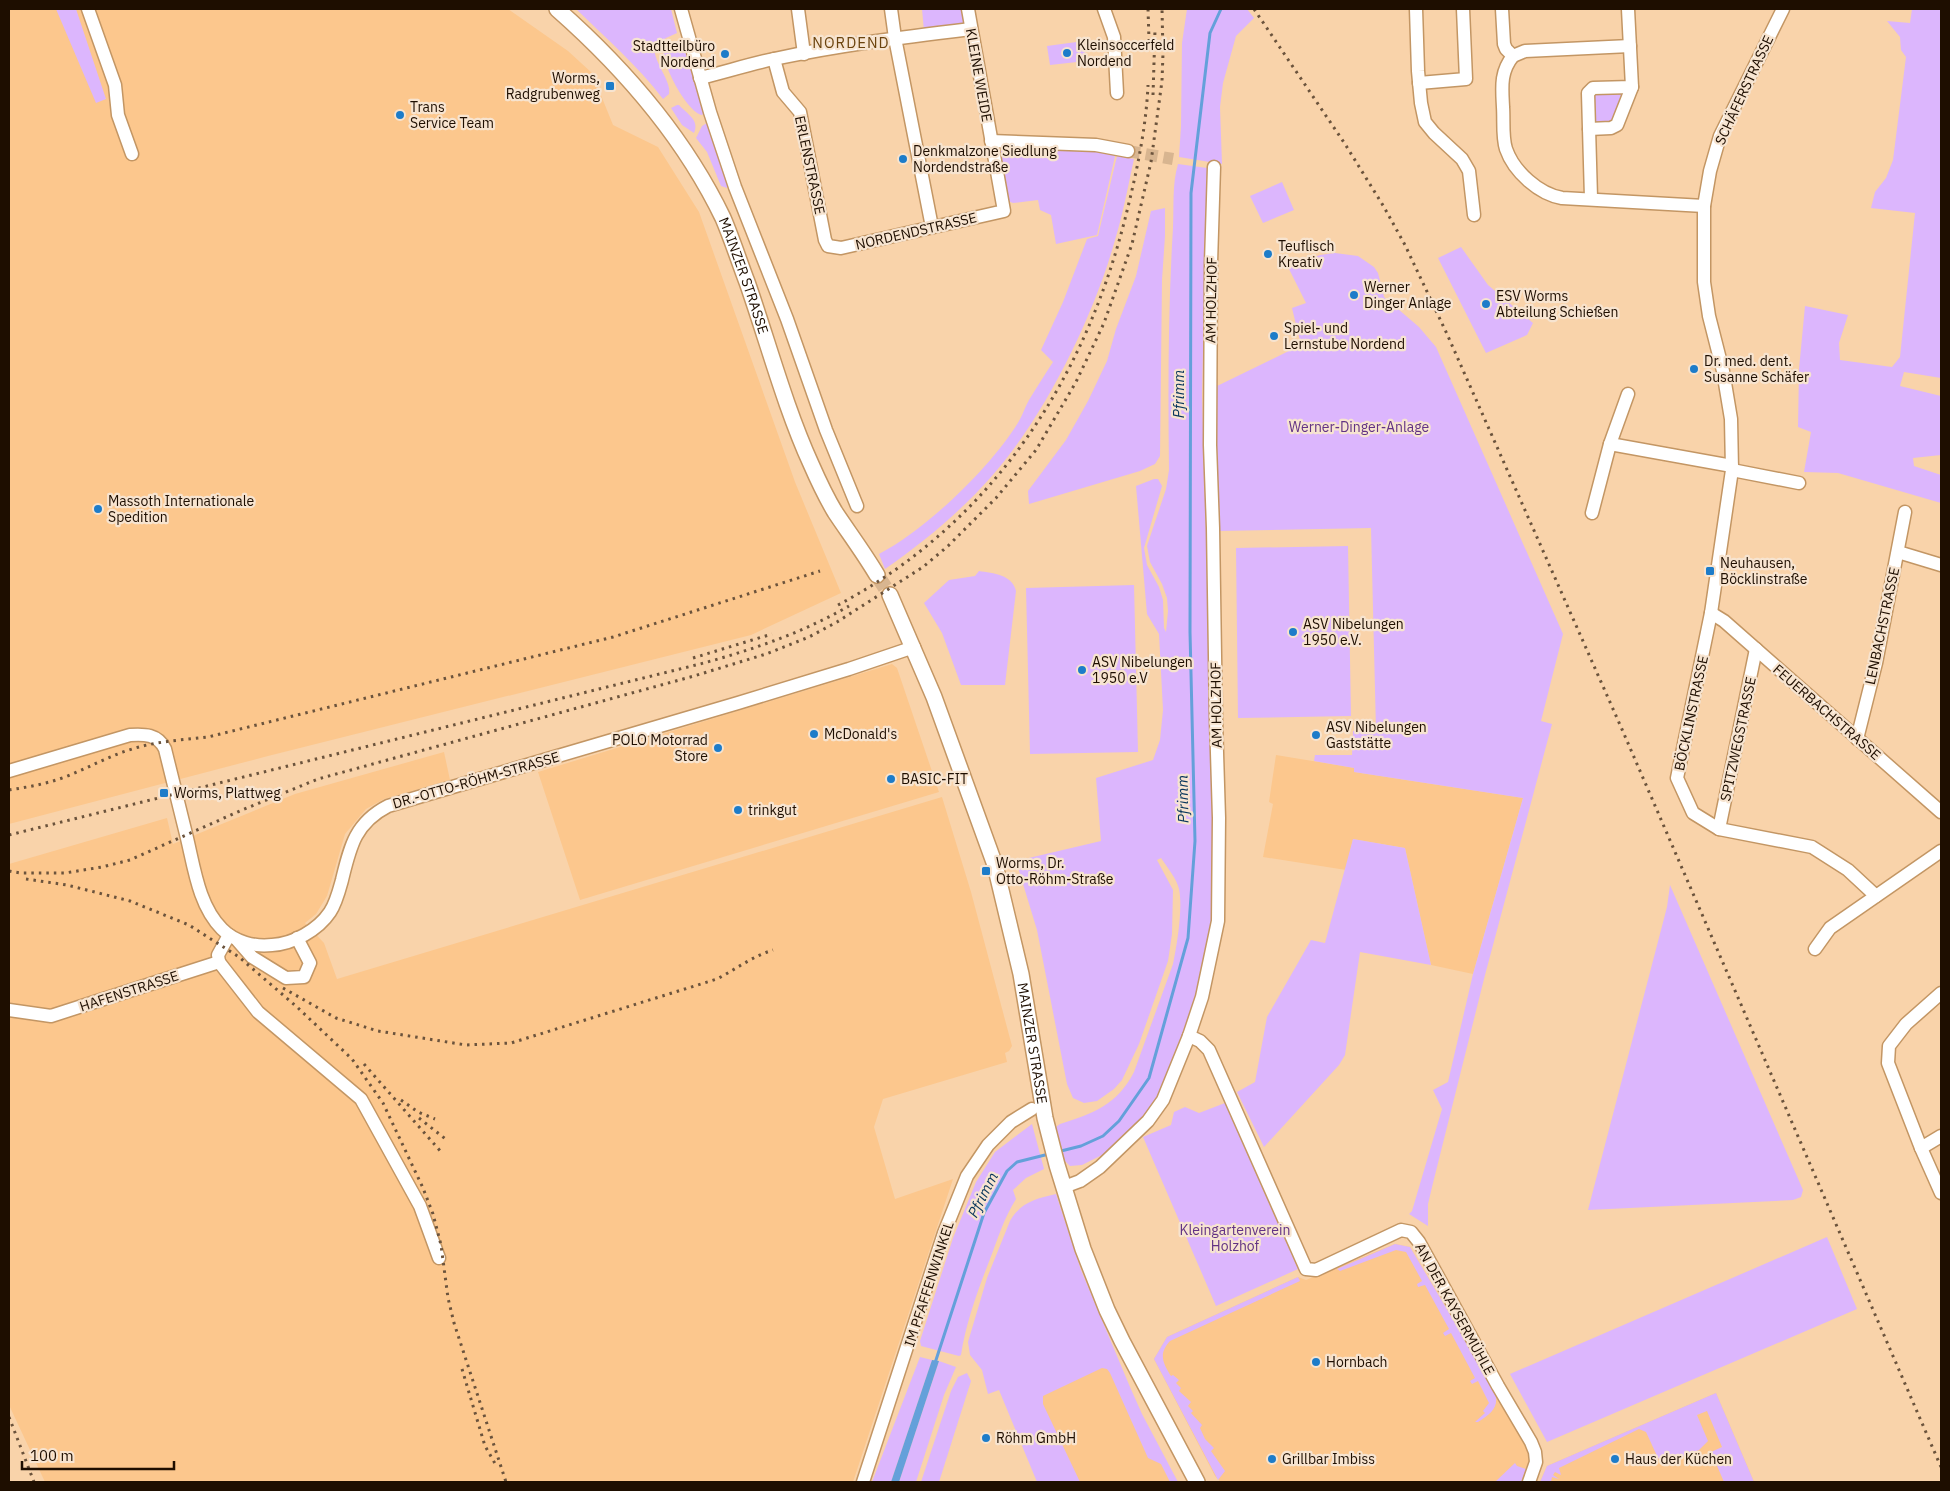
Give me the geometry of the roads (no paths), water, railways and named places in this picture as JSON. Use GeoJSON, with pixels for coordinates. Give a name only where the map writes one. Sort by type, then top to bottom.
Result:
{"type":"FeatureCollection","features":[{"type":"Feature","properties":{"kind":"main road","name":"MAINZER STRASSE"},"geometry":{"type":"LineString","coordinates":[[557,9],[609,57],[637,88],[672,135],[704,184],[723,220],[739,260],[810,463],[835,512],[854,537],[877,575]]}},
{"type":"Feature","properties":{"kind":"main road","name":"MAINZER STRASSE"},"geometry":{"type":"LineString","coordinates":[[890,595],[934,697],[995,865],[1021,974],[1038,1107],[1045,1118],[1083,1249],[1107,1310],[1197,1482]]}},
{"type":"Feature","properties":{"kind":"street"},"geometry":{"type":"LineString","coordinates":[[88,9],[115,85],[118,115],[132,154]]}},
{"type":"Feature","properties":{"kind":"street","name":"MAINZER STRASSE"},"geometry":{"type":"LineString","coordinates":[[681,9],[710,112],[735,187],[826,430],[857,506]]}},
{"type":"Feature","properties":{"kind":"street"},"geometry":{"type":"LineString","coordinates":[[798,9],[804,54]]}},
{"type":"Feature","properties":{"kind":"street"},"geometry":{"type":"LineString","coordinates":[[891,9],[932,227]]}},
{"type":"Feature","properties":{"kind":"street","name":"KLEINE WEIDE"},"geometry":{"type":"LineString","coordinates":[[968,9],[1004,211]]}},
{"type":"Feature","properties":{"kind":"street"},"geometry":{"type":"LineString","coordinates":[[1104,9],[1114,37],[1117,93]]}},
{"type":"Feature","properties":{"kind":"street"},"geometry":{"type":"LineString","coordinates":[[1416,9],[1419,83],[1425,122],[1434,134],[1462,158],[1469,171],[1474,215]]}},
{"type":"Feature","properties":{"kind":"street"},"geometry":{"type":"LineString","coordinates":[[1419,83],[1466,79],[1463,9]]}},
{"type":"Feature","properties":{"kind":"street"},"geometry":{"type":"LineString","coordinates":[[1502,9],[1504,44],[1513,56]]}},
{"type":"Feature","properties":{"kind":"street"},"geometry":{"type":"LineString","coordinates":[[1589,129],[1611,128],[1617,125],[1632,86],[1628,9]]}},
{"type":"Feature","properties":{"kind":"street","name":"SCHÄFERSTRASSE"},"geometry":{"type":"LineString","coordinates":[[1732,468],[1731,419],[1723,371],[1709,316],[1704,282],[1704,206],[1710,171],[1720,136],[1784,9]]}},
{"type":"Feature","properties":{"kind":"street"},"geometry":{"type":"LineString","coordinates":[[700,78],[774,59],[895,38],[971,29]]}},
{"type":"Feature","properties":{"kind":"street"},"geometry":{"type":"LineString","coordinates":[[1630,46],[1525,51],[1513,56],[1505,66],[1502,80],[1505,144],[1510,156],[1524,176],[1545,193],[1562,198],[1591,198],[1704,206]]}},
{"type":"Feature","properties":{"kind":"street","name":"ERLENSTRASSE"},"geometry":{"type":"LineString","coordinates":[[774,59],[783,92],[800,112],[824,240],[828,246]]}},
{"type":"Feature","properties":{"kind":"street"},"geometry":{"type":"LineString","coordinates":[[1591,198],[1587,97],[1593,88],[1632,86]]}},
{"type":"Feature","properties":{"kind":"street","name":"KLEINE WEIDE"},"geometry":{"type":"LineString","coordinates":[[991,141],[1096,146],[1128,151]]}},
{"type":"Feature","properties":{"kind":"street","name":"AM HOLZHOF"},"geometry":{"type":"LineString","coordinates":[[1064,1187],[1080,1181],[1100,1167],[1131,1140],[1163,1100],[1189,1036],[1202,997],[1215,939],[1219,893],[1219,818],[1210,445],[1211,263],[1214,167]]}},
{"type":"Feature","properties":{"kind":"street","name":"NORDENDSTRASSE"},"geometry":{"type":"LineString","coordinates":[[828,246],[840,248],[1004,211]]}},
{"type":"Feature","properties":{"kind":"street"},"geometry":{"type":"LineString","coordinates":[[1592,513],[1610,444],[1628,394]]}},
{"type":"Feature","properties":{"kind":"street"},"geometry":{"type":"LineString","coordinates":[[1610,444],[1799,483]]}},
{"type":"Feature","properties":{"kind":"street","name":"BÖCKLINSTRASSE"},"geometry":{"type":"LineString","coordinates":[[1732,468],[1711,612],[1677,778],[1693,813],[1719,828],[1812,847],[1848,870],[1876,896]]}},
{"type":"Feature","properties":{"kind":"street","name":"LENBACHSTRASSE"},"geometry":{"type":"LineString","coordinates":[[1857,740],[1876,663],[1906,512]]}},
{"type":"Feature","properties":{"kind":"street"},"geometry":{"type":"LineString","coordinates":[[1898,552],[1941,565]]}},
{"type":"Feature","properties":{"kind":"street","name":"FEUERBACHSTRASSE"},"geometry":{"type":"LineString","coordinates":[[1711,612],[1724,621],[1941,812]]}},
{"type":"Feature","properties":{"kind":"street","name":"DR.-OTTO-RÖHM-STRASSE"},"geometry":{"type":"LineString","coordinates":[[233,937],[247,944],[266,946],[282,944],[297,938],[313,928],[330,912],[338,894],[350,850],[358,830],[370,817],[388,806],[738,704],[914,647]]}},
{"type":"Feature","properties":{"kind":"street","name":"SPITZWEGSTRASSE"},"geometry":{"type":"LineString","coordinates":[[1719,828],[1756,650]]}},
{"type":"Feature","properties":{"kind":"street"},"geometry":{"type":"LineString","coordinates":[[9,771],[130,734],[145,734],[156,738],[165,749],[202,893],[215,921],[252,957],[286,978],[304,977],[310,963],[297,938]]}},
{"type":"Feature","properties":{"kind":"street"},"geometry":{"type":"LineString","coordinates":[[1816,949],[1830,928],[1941,852]]}},
{"type":"Feature","properties":{"kind":"street"},"geometry":{"type":"LineString","coordinates":[[233,937],[218,954],[218,962],[258,1012],[361,1099],[420,1206],[439,1258]]}},
{"type":"Feature","properties":{"kind":"street","name":"HAFENSTRASSE"},"geometry":{"type":"LineString","coordinates":[[9,1010],[50,1016],[218,962]]}},
{"type":"Feature","properties":{"kind":"street"},"geometry":{"type":"LineString","coordinates":[[1941,993],[1906,1024],[1888,1046],[1888,1063],[1921,1148],[1941,1193]]}},
{"type":"Feature","properties":{"kind":"street","name":"AN DER KAYSERMÜHLE"},"geometry":{"type":"LineString","coordinates":[[1189,1036],[1200,1040],[1209,1050],[1306,1269],[1316,1270],[1401,1230],[1411,1232],[1419,1242],[1531,1442],[1536,1462],[1529,1482]]}},
{"type":"Feature","properties":{"kind":"street","name":"IM PFAFFENWINKEL"},"geometry":{"type":"LineString","coordinates":[[863,1482],[944,1233],[967,1176],[988,1145],[1011,1122],[1038,1107]]}},
{"type":"Feature","properties":{"kind":"street"},"geometry":{"type":"LineString","coordinates":[[1921,1148],[1941,1136]]}},
{"type":"Feature","properties":{"kind":"water"},"geometry":{"type":"Polygon","coordinates":[[[932,1360],[939,1361],[899,1482],[891,1482],[932,1360]]]}},
{"type":"Feature","properties":{"kind":"waterway","name":"Pfrimm"},"geometry":{"type":"LineString","coordinates":[[1057,1152],[1081,1146],[1103,1136],[1119,1121],[1149,1078],[1188,938],[1195,841],[1190,632],[1191,193],[1210,33],[1221,9]]}},
{"type":"Feature","properties":{"kind":"waterway","name":"Pfrimm"},"geometry":{"type":"LineString","coordinates":[[935,1363],[984,1213],[1007,1171],[1017,1162],[1049,1154]]}},
{"type":"Feature","properties":{"kind":"tunnel"},"geometry":{"type":"LineString","coordinates":[[1128,151],[1173,159]]}},
{"type":"Feature","properties":{"kind":"tunnel"},"geometry":{"type":"LineString","coordinates":[[877,575],[890,595]]}},
{"type":"Feature","properties":{"kind":"railway"},"geometry":{"type":"LineString","coordinates":[[1148,9],[1149,40]]}},
{"type":"Feature","properties":{"kind":"railway"},"geometry":{"type":"LineString","coordinates":[[9,871],[20,873],[65,873],[130,860],[242,810],[318,779],[694,676],[766,654],[809,637],[837,622],[923,567],[948,546],[996,498],[1036,450],[1076,382],[1104,323],[1132,244],[1151,162],[1162,81],[1162,9]]}},
{"type":"Feature","properties":{"kind":"railway"},"geometry":{"type":"LineString","coordinates":[[1254,9],[1345,144],[1384,207],[1405,245],[1447,334],[1621,727],[1941,1467]]}},
{"type":"Feature","properties":{"kind":"railway"},"geometry":{"type":"LineString","coordinates":[[1153,95],[1155,30]]}},
{"type":"Feature","properties":{"kind":"railway"},"geometry":{"type":"LineString","coordinates":[[838,605],[892,572],[941,534],[985,491],[1023,443],[1056,392],[1084,338],[1107,280],[1137,169],[1143,136],[1148,85]]}},
{"type":"Feature","properties":{"kind":"railway"},"geometry":{"type":"LineString","coordinates":[[9,790],[37,785],[74,774],[115,755],[141,746],[208,737],[613,637],[820,571]]}},
{"type":"Feature","properties":{"kind":"railway"},"geometry":{"type":"LineString","coordinates":[[9,835],[700,664],[776,640],[849,606]]}},
{"type":"Feature","properties":{"kind":"railway"},"geometry":{"type":"LineString","coordinates":[[693,658],[772,634]]}},
{"type":"Feature","properties":{"kind":"railway"},"geometry":{"type":"LineString","coordinates":[[26,879],[67,885],[130,901],[189,925],[239,957],[297,1007],[352,1059],[383,1103],[423,1188],[433,1214],[441,1245],[448,1298],[454,1323],[506,1482]]}},
{"type":"Feature","properties":{"kind":"railway"},"geometry":{"type":"LineString","coordinates":[[283,988],[336,1018],[378,1031],[466,1045],[511,1043],[717,979],[752,959],[773,950]]}},
{"type":"Feature","properties":{"kind":"railway"},"geometry":{"type":"LineString","coordinates":[[364,1064],[442,1153]]}},
{"type":"Feature","properties":{"kind":"railway"},"geometry":{"type":"LineString","coordinates":[[401,1100],[418,1112],[435,1119]]}},
{"type":"Feature","properties":{"kind":"railway"},"geometry":{"type":"LineString","coordinates":[[419,1118],[448,1141]]}},
{"type":"Feature","properties":{"kind":"railway"},"geometry":{"type":"LineString","coordinates":[[462,1369],[485,1446],[497,1467]]}},
{"type":"Feature","properties":{"kind":"railway"},"geometry":{"type":"LineString","coordinates":[[9,1417],[34,1482]]}},
{"type":"Feature","properties":{"kind":"place","name":"Kleinsoccerfeld Nordend"},"geometry":{"type":"Point","coordinates":[1067,53]}},
{"type":"Feature","properties":{"kind":"place","name":"Stadtteilbüro Nordend"},"geometry":{"type":"Point","coordinates":[725,54]}},
{"type":"Feature","properties":{"kind":"place","name":"Worms, Radgrubenweg"},"geometry":{"type":"Point","coordinates":[610,86]}},
{"type":"Feature","properties":{"kind":"place","name":"Trans Service Team"},"geometry":{"type":"Point","coordinates":[400,115]}},
{"type":"Feature","properties":{"kind":"place","name":"Denkmalzone Siedlung Nordendstraße"},"geometry":{"type":"Point","coordinates":[903,159]}},
{"type":"Feature","properties":{"kind":"place","name":"Teuflisch Kreativ"},"geometry":{"type":"Point","coordinates":[1268,254]}},
{"type":"Feature","properties":{"kind":"place","name":"Werner Dinger Anlage"},"geometry":{"type":"Point","coordinates":[1354,295]}},
{"type":"Feature","properties":{"kind":"place","name":"ESV Worms Abteilung Schießen"},"geometry":{"type":"Point","coordinates":[1486,304]}},
{"type":"Feature","properties":{"kind":"place","name":"Spiel- und Lernstube Nordend"},"geometry":{"type":"Point","coordinates":[1274,336]}},
{"type":"Feature","properties":{"kind":"place","name":"Dr. med. dent. Susanne Schäfer"},"geometry":{"type":"Point","coordinates":[1694,369]}},
{"type":"Feature","properties":{"kind":"place","name":"Massoth Internationale Spedition"},"geometry":{"type":"Point","coordinates":[98,509]}},
{"type":"Feature","properties":{"kind":"place","name":"Neuhausen, Böcklinstraße"},"geometry":{"type":"Point","coordinates":[1710,571]}},
{"type":"Feature","properties":{"kind":"place","name":"ASV Nibelungen 1950 e.V."},"geometry":{"type":"Point","coordinates":[1293,632]}},
{"type":"Feature","properties":{"kind":"place","name":"ASV Nibelungen 1950 e.V"},"geometry":{"type":"Point","coordinates":[1082,670]}},
{"type":"Feature","properties":{"kind":"place","name":"McDonald's"},"geometry":{"type":"Point","coordinates":[814,734]}},
{"type":"Feature","properties":{"kind":"place","name":"ASV Nibelungen Gaststätte"},"geometry":{"type":"Point","coordinates":[1316,735]}},
{"type":"Feature","properties":{"kind":"place","name":"POLO Motorrad Store"},"geometry":{"type":"Point","coordinates":[718,748]}},
{"type":"Feature","properties":{"kind":"place","name":"BASIC-FIT"},"geometry":{"type":"Point","coordinates":[891,779]}},
{"type":"Feature","properties":{"kind":"place","name":"Worms, Plattweg"},"geometry":{"type":"Point","coordinates":[164,793]}},
{"type":"Feature","properties":{"kind":"place","name":"trinkgut"},"geometry":{"type":"Point","coordinates":[738,810]}},
{"type":"Feature","properties":{"kind":"place","name":"Worms, Dr. Otto-Röhm-Straße"},"geometry":{"type":"Point","coordinates":[986,871]}},
{"type":"Feature","properties":{"kind":"place","name":"Hornbach"},"geometry":{"type":"Point","coordinates":[1316,1362]}},
{"type":"Feature","properties":{"kind":"place","name":"Röhm GmbH"},"geometry":{"type":"Point","coordinates":[986,1438]}},
{"type":"Feature","properties":{"kind":"place","name":"Grillbar Imbiss"},"geometry":{"type":"Point","coordinates":[1272,1459]}},
{"type":"Feature","properties":{"kind":"place","name":"Haus der Küchen"},"geometry":{"type":"Point","coordinates":[1615,1459]}},
{"type":"Feature","properties":{"kind":"district","name":"NORDEND"},"geometry":{"type":"Point","coordinates":[851,43]}},
{"type":"Feature","properties":{"kind":"park label","name":"Werner-Dinger-Anlage"},"geometry":{"type":"Point","coordinates":[1359,427]}},
{"type":"Feature","properties":{"kind":"park label","name":"Kleingartenverein Holzhof"},"geometry":{"type":"Point","coordinates":[1235,1238]}}]}
